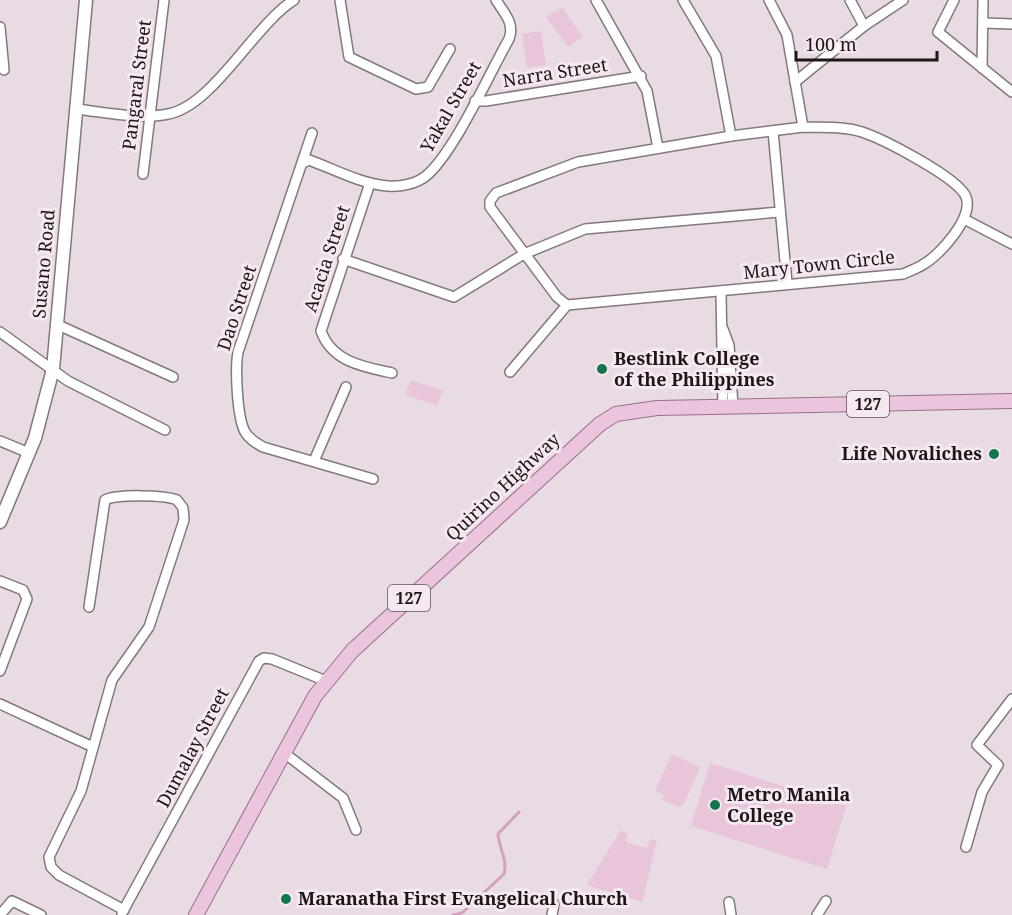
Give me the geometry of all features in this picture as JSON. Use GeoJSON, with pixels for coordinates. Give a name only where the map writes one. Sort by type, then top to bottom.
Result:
{"type":"FeatureCollection","features":[{"type":"Feature","properties":{"kind":"main road","name":"Susano Road"},"geometry":{"type":"LineString","coordinates":[[0,522],[29,453],[53,369],[86,0]]}},
{"type":"Feature","properties":{"kind":"main road","name":"Quirino Highway"},"geometry":{"type":"LineString","coordinates":[[196,915],[283,752],[326,681],[360,643],[600,424],[630,411],[1012,401]]}},
{"type":"Feature","properties":{"kind":"street","name":"Pangaral Street"},"geometry":{"type":"LineString","coordinates":[[143,174],[164,0]]}},
{"type":"Feature","properties":{"kind":"street"},"geometry":{"type":"LineString","coordinates":[[75,109],[150,116],[184,110],[198,99],[294,0]]}},
{"type":"Feature","properties":{"kind":"street"},"geometry":{"type":"LineString","coordinates":[[340,0],[349,57],[421,89],[428,87],[450,50]]}},
{"type":"Feature","properties":{"kind":"street","name":"Yakal Street"},"geometry":{"type":"LineString","coordinates":[[303,163],[309,160],[370,183],[402,186],[424,178],[436,167],[475,101],[512,30],[510,21],[496,0]]}},
{"type":"Feature","properties":{"kind":"street"},"geometry":{"type":"LineString","coordinates":[[596,0],[641,76],[647,91],[658,148]]}},
{"type":"Feature","properties":{"kind":"street"},"geometry":{"type":"LineString","coordinates":[[683,0],[716,56],[731,136]]}},
{"type":"Feature","properties":{"kind":"street"},"geometry":{"type":"LineString","coordinates":[[769,0],[787,35],[803,127]]}},
{"type":"Feature","properties":{"kind":"street"},"geometry":{"type":"LineString","coordinates":[[850,0],[864,26]]}},
{"type":"Feature","properties":{"kind":"street"},"geometry":{"type":"LineString","coordinates":[[795,82],[864,26],[903,0]]}},
{"type":"Feature","properties":{"kind":"street"},"geometry":{"type":"LineString","coordinates":[[954,0],[938,32],[1012,92]]}},
{"type":"Feature","properties":{"kind":"street"},"geometry":{"type":"LineString","coordinates":[[982,68],[983,0]]}},
{"type":"Feature","properties":{"kind":"street"},"geometry":{"type":"LineString","coordinates":[[983,23],[1012,24]]}},
{"type":"Feature","properties":{"kind":"street"},"geometry":{"type":"LineString","coordinates":[[0,27],[4,70]]}},
{"type":"Feature","properties":{"kind":"street","name":"Narra Street"},"geometry":{"type":"LineString","coordinates":[[475,101],[641,76]]}},
{"type":"Feature","properties":{"kind":"street"},"geometry":{"type":"LineString","coordinates":[[999,81],[1012,82]]}},
{"type":"Feature","properties":{"kind":"street"},"geometry":{"type":"LineString","coordinates":[[510,372],[567,305],[557,297],[490,207],[493,195],[571,164],[731,136],[803,127],[840,128],[862,132],[882,141],[958,186],[968,201],[964,219],[1012,244]]}},
{"type":"Feature","properties":{"kind":"street"},"geometry":{"type":"LineString","coordinates":[[773,132],[787,283]]}},
{"type":"Feature","properties":{"kind":"street","name":"Dao Street"},"geometry":{"type":"LineString","coordinates":[[312,133],[236,365],[242,423],[251,440],[263,447],[373,479]]}},
{"type":"Feature","properties":{"kind":"street","name":"Acacia Street"},"geometry":{"type":"LineString","coordinates":[[370,183],[321,332],[325,342],[342,358],[392,374]]}},
{"type":"Feature","properties":{"kind":"street"},"geometry":{"type":"LineString","coordinates":[[344,259],[454,297],[524,254],[585,229],[780,212]]}},
{"type":"Feature","properties":{"kind":"street","name":"Mary Town Circle"},"geometry":{"type":"LineString","coordinates":[[567,305],[903,274],[925,264],[947,244],[964,219]]}},
{"type":"Feature","properties":{"kind":"street"},"geometry":{"type":"LineString","coordinates":[[721,292],[723,327],[720,345],[728,407]]}},
{"type":"Feature","properties":{"kind":"street"},"geometry":{"type":"LineString","coordinates":[[57,324],[172,377]]}},
{"type":"Feature","properties":{"kind":"street"},"geometry":{"type":"LineString","coordinates":[[0,332],[68,381],[165,430]]}},
{"type":"Feature","properties":{"kind":"street"},"geometry":{"type":"LineString","coordinates":[[314,461],[346,387]]}},
{"type":"Feature","properties":{"kind":"street"},"geometry":{"type":"LineString","coordinates":[[0,441],[29,453]]}},
{"type":"Feature","properties":{"kind":"street"},"geometry":{"type":"LineString","coordinates":[[90,608],[105,500],[114,497],[177,500],[183,508],[184,520],[149,627],[112,680],[81,791],[49,862],[54,871],[65,879],[122,912]]}},
{"type":"Feature","properties":{"kind":"street"},"geometry":{"type":"LineString","coordinates":[[0,581],[23,590],[27,599],[0,671]]}},
{"type":"Feature","properties":{"kind":"street","name":"Dumalay Street"},"geometry":{"type":"LineString","coordinates":[[122,912],[259,661],[264,658],[272,659],[326,681]]}},
{"type":"Feature","properties":{"kind":"street"},"geometry":{"type":"LineString","coordinates":[[966,847],[982,792],[998,765],[977,745],[1012,699]]}},
{"type":"Feature","properties":{"kind":"street"},"geometry":{"type":"LineString","coordinates":[[0,704],[93,747]]}},
{"type":"Feature","properties":{"kind":"street"},"geometry":{"type":"LineString","coordinates":[[283,752],[343,798],[356,830]]}},
{"type":"Feature","properties":{"kind":"street"},"geometry":{"type":"LineString","coordinates":[[0,915],[12,901],[41,915]]}},
{"type":"Feature","properties":{"kind":"street"},"geometry":{"type":"LineString","coordinates":[[817,915],[826,901]]}},
{"type":"Feature","properties":{"kind":"street"},"geometry":{"type":"LineString","coordinates":[[729,902],[731,915]]}},
{"type":"Feature","properties":{"kind":"street"},"geometry":{"type":"LineString","coordinates":[[552,915],[554,904]]}},
{"type":"Feature","properties":{"kind":"shaded area"},"geometry":{"type":"Polygon","coordinates":[[[562,7],[583,37],[568,47],[546,17],[562,7]]]}},
{"type":"Feature","properties":{"kind":"shaded area"},"geometry":{"type":"Polygon","coordinates":[[[541,31],[546,65],[527,68],[522,34],[541,31]]]}},
{"type":"Feature","properties":{"kind":"shaded area"},"geometry":{"type":"Polygon","coordinates":[[[411,380],[443,391],[437,406],[405,395],[411,380]]]}},
{"type":"Feature","properties":{"kind":"shaded area"},"geometry":{"type":"Polygon","coordinates":[[[672,754],[700,767],[684,804],[679,807],[662,800],[664,795],[655,791],[672,754]]]}},
{"type":"Feature","properties":{"kind":"shaded area"},"geometry":{"type":"Polygon","coordinates":[[[710,763],[846,806],[827,869],[691,826],[710,763]]]}},
{"type":"Feature","properties":{"kind":"shaded area"},"geometry":{"type":"Polygon","coordinates":[[[620,831],[628,833],[626,842],[647,848],[650,839],[657,841],[642,902],[587,885],[620,831]]]}},
{"type":"Feature","properties":{"kind":"waterway"},"geometry":{"type":"LineString","coordinates":[[453,915],[462,913],[504,874],[505,864],[498,834],[519,812]]}},
{"type":"Feature","properties":{"kind":"place","name":"Bestlink College of the Philippines"},"geometry":{"type":"Point","coordinates":[602,369]}},
{"type":"Feature","properties":{"kind":"place","name":"Life Novaliches"},"geometry":{"type":"Point","coordinates":[994,454]}},
{"type":"Feature","properties":{"kind":"place","name":"Metro Manila College"},"geometry":{"type":"Point","coordinates":[715,805]}},
{"type":"Feature","properties":{"kind":"place","name":"Maranatha First Evangelical Church"},"geometry":{"type":"Point","coordinates":[286,899]}}]}
